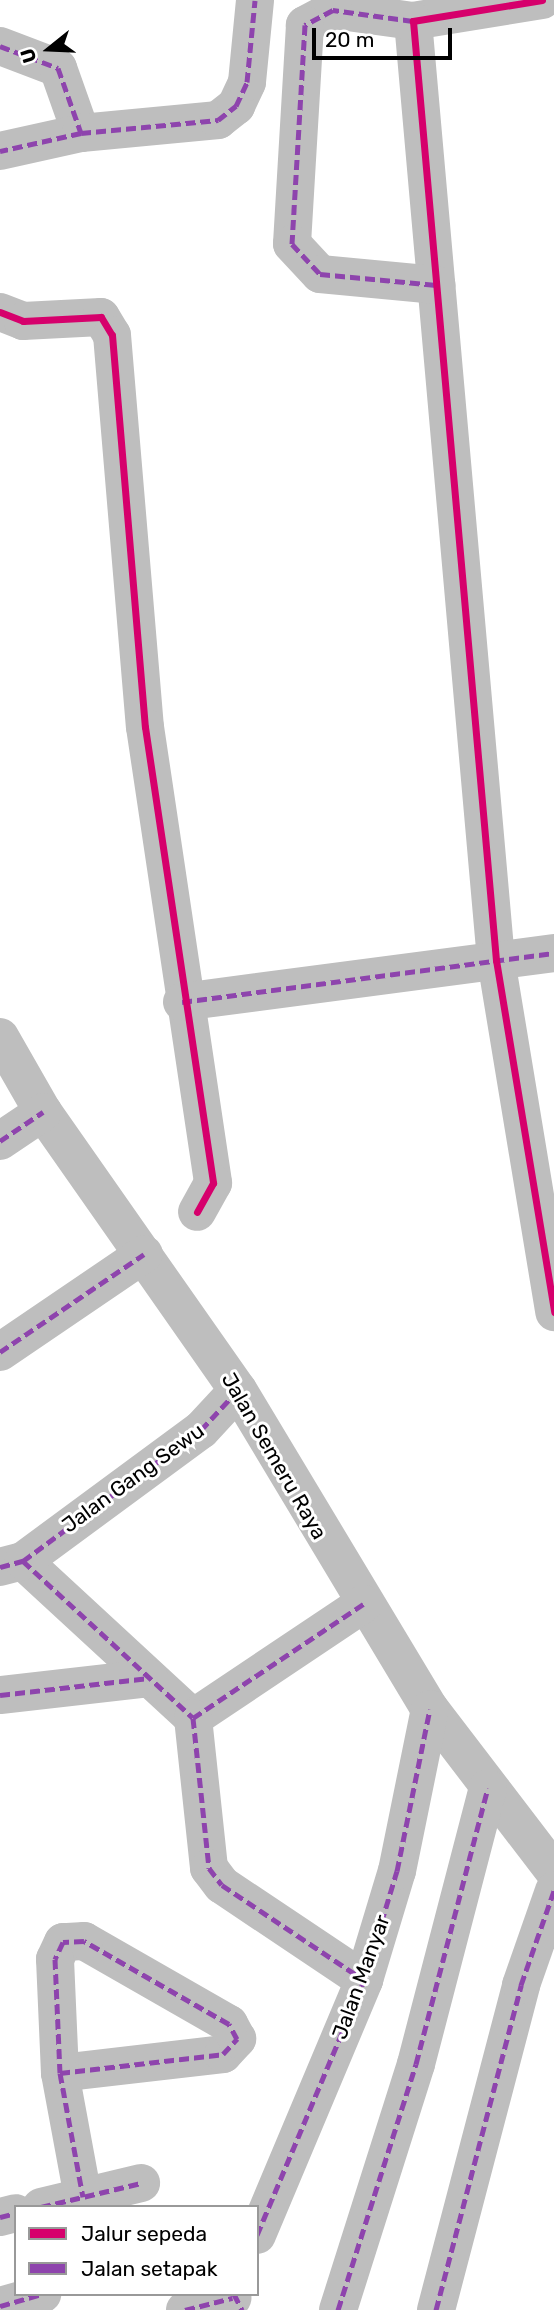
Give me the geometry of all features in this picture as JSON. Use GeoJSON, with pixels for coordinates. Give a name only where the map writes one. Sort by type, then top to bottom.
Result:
{"type":"FeatureCollection","features":[{"type":"Feature","properties":{"kind":"street"},"geometry":{"type":"LineString","coordinates":[[0,151],[82,133],[218,120],[236,106],[247,82],[255,0]]}},
{"type":"Feature","properties":{"kind":"street"},"geometry":{"type":"LineString","coordinates":[[436,285],[320,274],[292,244],[305,25],[333,10],[413,21],[541,0]]}},
{"type":"Feature","properties":{"kind":"street"},"geometry":{"type":"LineString","coordinates":[[413,21],[496,960],[554,1312]]}},
{"type":"Feature","properties":{"kind":"street"},"geometry":{"type":"LineString","coordinates":[[0,46],[58,68],[82,133]]}},
{"type":"Feature","properties":{"kind":"street"},"geometry":{"type":"LineString","coordinates":[[0,312],[23,321],[101,317],[112,335],[145,727],[182,1002],[213,1183],[197,1212]]}},
{"type":"Feature","properties":{"kind":"street"},"geometry":{"type":"LineString","coordinates":[[182,1002],[554,953]]}},
{"type":"Feature","properties":{"kind":"street","name":"Jalan Semeru Raya"},"geometry":{"type":"LineString","coordinates":[[0,1037],[43,1112],[238,1390],[363,1604],[430,1709],[554,1871]]}},
{"type":"Feature","properties":{"kind":"street"},"geometry":{"type":"LineString","coordinates":[[0,1141],[43,1112]]}},
{"type":"Feature","properties":{"kind":"street"},"geometry":{"type":"LineString","coordinates":[[0,1352],[144,1254]]}},
{"type":"Feature","properties":{"kind":"street","name":"Jalan Gang Sewu"},"geometry":{"type":"LineString","coordinates":[[12,1564],[201,1430],[238,1390]]}},
{"type":"Feature","properties":{"kind":"street"},"geometry":{"type":"LineString","coordinates":[[12,1564],[193,1718],[209,1868],[222,1885],[364,1980]]}},
{"type":"Feature","properties":{"kind":"street"},"geometry":{"type":"LineString","coordinates":[[193,1718],[363,1604]]}},
{"type":"Feature","properties":{"kind":"street"},"geometry":{"type":"LineString","coordinates":[[0,1695],[149,1678]]}},
{"type":"Feature","properties":{"kind":"street","name":"Jalan Manyar"},"geometry":{"type":"LineString","coordinates":[[259,2230],[364,1980],[397,1871],[430,1709]]}},
{"type":"Feature","properties":{"kind":"street"},"geometry":{"type":"LineString","coordinates":[[338,2310],[416,2064],[488,1788]]}},
{"type":"Feature","properties":{"kind":"street"},"geometry":{"type":"LineString","coordinates":[[436,2310],[521,1984],[554,1891]]}},
{"type":"Feature","properties":{"kind":"street"},"geometry":{"type":"LineString","coordinates":[[60,2073],[223,2054],[237,2039],[229,2024],[84,1941],[63,1942],[55,1959],[60,2073],[82,2197]]}},
{"type":"Feature","properties":{"kind":"street"},"geometry":{"type":"LineString","coordinates":[[49,2205],[141,2183]]}},
{"type":"Feature","properties":{"kind":"street"},"geometry":{"type":"LineString","coordinates":[[0,2306],[35,2296]]}},
{"type":"Feature","properties":{"kind":"street"},"geometry":{"type":"LineString","coordinates":[[185,2310],[236,2301]]}},
{"type":"Feature","properties":{"kind":"marked path"},"geometry":{"type":"LineString","coordinates":[[81,133],[218,120],[236,106],[247,82],[255,0]]}},
{"type":"Feature","properties":{"kind":"marked path"},"geometry":{"type":"LineString","coordinates":[[413,21],[333,10],[305,25],[292,244],[320,274],[436,285]]}},
{"type":"Feature","properties":{"kind":"marked path"},"geometry":{"type":"LineString","coordinates":[[0,46],[58,68],[81,133],[0,151]]}},
{"type":"Feature","properties":{"kind":"marked path"},"geometry":{"type":"LineString","coordinates":[[182,1002],[554,953]]}},
{"type":"Feature","properties":{"kind":"marked path"},"geometry":{"type":"LineString","coordinates":[[0,1141],[43,1112]]}},
{"type":"Feature","properties":{"kind":"marked path"},"geometry":{"type":"LineString","coordinates":[[0,1352],[144,1254]]}},
{"type":"Feature","properties":{"kind":"marked path"},"geometry":{"type":"LineString","coordinates":[[0,1567],[23,1561],[201,1430],[238,1390]]}},
{"type":"Feature","properties":{"kind":"marked path"},"geometry":{"type":"LineString","coordinates":[[23,1561],[193,1718],[363,1604]]}},
{"type":"Feature","properties":{"kind":"marked path"},"geometry":{"type":"LineString","coordinates":[[0,1695],[149,1678]]}},
{"type":"Feature","properties":{"kind":"marked path"},"geometry":{"type":"LineString","coordinates":[[259,2230],[364,1980],[397,1871],[430,1709]]}},
{"type":"Feature","properties":{"kind":"marked path"},"geometry":{"type":"LineString","coordinates":[[193,1718],[209,1868],[222,1885],[364,1980]]}},
{"type":"Feature","properties":{"kind":"marked path"},"geometry":{"type":"LineString","coordinates":[[338,2310],[416,2064],[488,1788]]}},
{"type":"Feature","properties":{"kind":"marked path"},"geometry":{"type":"LineString","coordinates":[[436,2310],[521,1985],[554,1891]]}},
{"type":"Feature","properties":{"kind":"marked path"},"geometry":{"type":"LineString","coordinates":[[60,2073],[223,2054],[237,2039],[229,2024],[84,1941],[63,1942],[55,1959],[60,2073],[83,2197]]}},
{"type":"Feature","properties":{"kind":"marked path"},"geometry":{"type":"LineString","coordinates":[[49,2205],[141,2183]]}},
{"type":"Feature","properties":{"kind":"marked path"},"geometry":{"type":"LineString","coordinates":[[0,2217],[14,2214]]}},
{"type":"Feature","properties":{"kind":"marked path"},"geometry":{"type":"LineString","coordinates":[[0,2306],[35,2296]]}},
{"type":"Feature","properties":{"kind":"marked path"},"geometry":{"type":"LineString","coordinates":[[235,2296],[242,2310]]}},
{"type":"Feature","properties":{"kind":"marked path"},"geometry":{"type":"LineString","coordinates":[[185,2310],[232,2298]]}},
{"type":"Feature","properties":{"kind":"cycle path"},"geometry":{"type":"LineString","coordinates":[[542,0],[413,21],[496,960],[554,1312]]}},
{"type":"Feature","properties":{"kind":"cycle path"},"geometry":{"type":"LineString","coordinates":[[0,312],[23,321],[101,317],[112,335],[145,727],[213,1183],[197,1212]]}}]}
